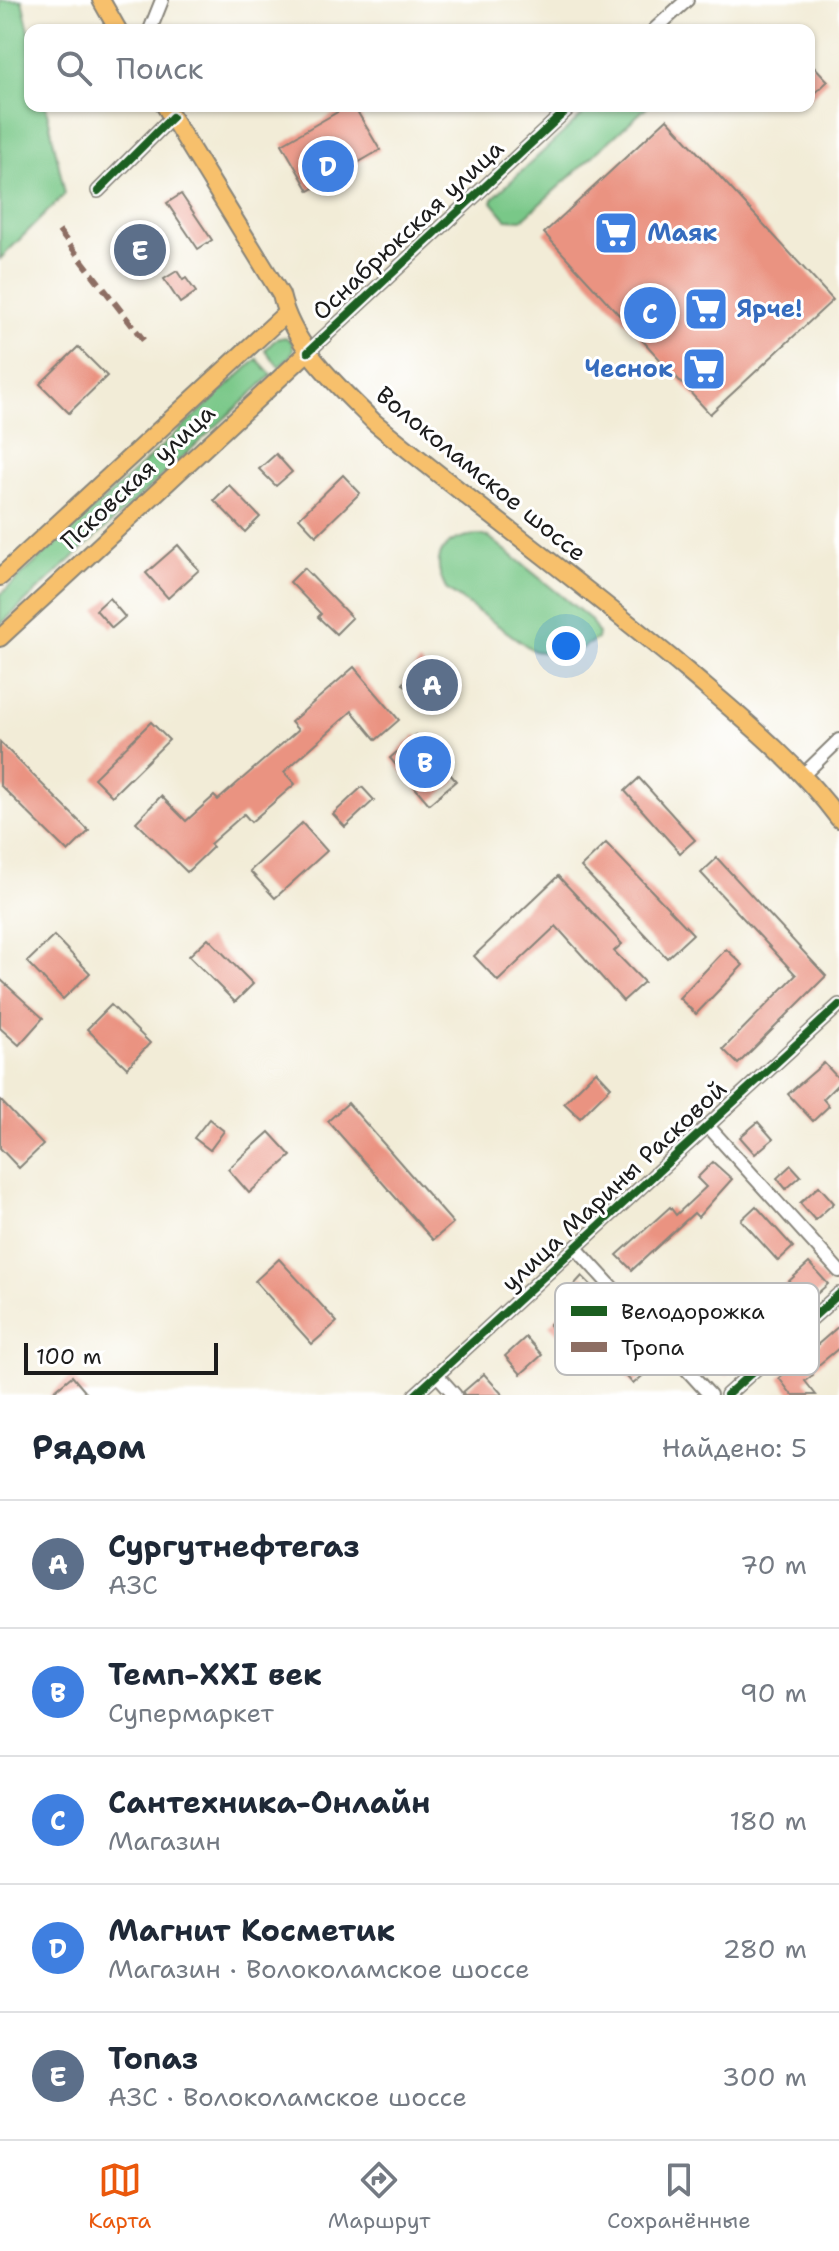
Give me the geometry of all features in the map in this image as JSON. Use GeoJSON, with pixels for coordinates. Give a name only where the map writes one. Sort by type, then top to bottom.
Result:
{"type":"FeatureCollection","features":[{"type":"Feature","properties":{"kind":"main road"},"geometry":{"type":"LineString","coordinates":[[101,0],[115,24]]}},
{"type":"Feature","properties":{"kind":"main road","name":"Волоколамское шоссе"},"geometry":{"type":"LineString","coordinates":[[169,112],[281,295],[285,314],[308,352],[374,422],[654,643],[804,774],[839,819]]}},
{"type":"Feature","properties":{"kind":"main road","name":"Псковская улица"},"geometry":{"type":"LineString","coordinates":[[0,577],[285,314]]}},
{"type":"Feature","properties":{"kind":"main road","name":"Псковская улица"},"geometry":{"type":"LineString","coordinates":[[0,638],[308,352]]}},
{"type":"Feature","properties":{"kind":"street"},"geometry":{"type":"LineString","coordinates":[[152,24],[162,0]]}},
{"type":"Feature","properties":{"kind":"street"},"geometry":{"type":"LineString","coordinates":[[661,24],[687,0]]}},
{"type":"Feature","properties":{"kind":"street"},"geometry":{"type":"LineString","coordinates":[[98,191],[169,112]]}},
{"type":"Feature","properties":{"kind":"street","name":"Оснабрюкская улица"},"geometry":{"type":"LineString","coordinates":[[308,352],[565,112]]}},
{"type":"Feature","properties":{"kind":"street"},"geometry":{"type":"LineString","coordinates":[[804,774],[839,740]]}},
{"type":"Feature","properties":{"kind":"street","name":"улица Марины Расковой"},"geometry":{"type":"LineString","coordinates":[[415,1395],[839,1005]]}},
{"type":"Feature","properties":{"kind":"street"},"geometry":{"type":"LineString","coordinates":[[708,1126],[839,1271]]}},
{"type":"Feature","properties":{"kind":"street"},"geometry":{"type":"LineString","coordinates":[[576,1248],[608,1283]]}},
{"type":"Feature","properties":{"kind":"street"},"geometry":{"type":"LineString","coordinates":[[819,1312],[839,1294]]}},
{"type":"Feature","properties":{"kind":"street"},"geometry":{"type":"LineString","coordinates":[[437,1375],[455,1395]]}},
{"type":"Feature","properties":{"kind":"street"},"geometry":{"type":"LineString","coordinates":[[692,1375],[710,1395]]}},
{"type":"Feature","properties":{"kind":"street"},"geometry":{"type":"LineString","coordinates":[[727,1395],[749,1375]]}},
{"type":"Feature","properties":{"kind":"green space"},"geometry":{"type":"Polygon","coordinates":[[[0,0],[22,0],[27,24],[24,24],[24,112],[47,112],[65,194],[0,259],[0,0]]]}},
{"type":"Feature","properties":{"kind":"green space"},"geometry":{"type":"Polygon","coordinates":[[[586,112],[641,112],[522,220],[506,219],[492,202],[586,112]]]}},
{"type":"Feature","properties":{"kind":"green space"},"geometry":{"type":"Polygon","coordinates":[[[285,337],[291,341],[293,349],[291,356],[279,367],[265,350],[276,339],[285,337]]]}},
{"type":"Feature","properties":{"kind":"green space"},"geometry":{"type":"Polygon","coordinates":[[[257,359],[272,375],[0,625],[0,595],[257,359]]]}},
{"type":"Feature","properties":{"kind":"green space"},"geometry":{"type":"Polygon","coordinates":[[[479,535],[489,537],[590,619],[598,633],[597,639],[575,652],[554,654],[534,651],[446,589],[439,567],[443,550],[456,540],[479,535]]]}},
{"type":"Feature","properties":{"kind":"building"},"geometry":{"type":"Polygon","coordinates":[[[815,67],[828,81],[815,93],[815,67]]]}},
{"type":"Feature","properties":{"kind":"building"},"geometry":{"type":"Polygon","coordinates":[[[338,112],[358,112],[380,150],[309,191],[282,144],[338,112]]]}},
{"type":"Feature","properties":{"kind":"building"},"geometry":{"type":"Polygon","coordinates":[[[667,119],[833,300],[710,414],[544,233],[667,119]]]}},
{"type":"Feature","properties":{"kind":"building"},"geometry":{"type":"Polygon","coordinates":[[[181,194],[212,240],[198,249],[167,203],[181,194]]]}},
{"type":"Feature","properties":{"kind":"building"},"geometry":{"type":"Polygon","coordinates":[[[177,271],[196,292],[180,303],[164,279],[177,271]]]}},
{"type":"Feature","properties":{"kind":"building"},"geometry":{"type":"Polygon","coordinates":[[[78,347],[107,376],[69,413],[40,384],[78,347]]]}},
{"type":"Feature","properties":{"kind":"building"},"geometry":{"type":"Polygon","coordinates":[[[276,454],[292,472],[276,486],[259,469],[276,454]]]}},
{"type":"Feature","properties":{"kind":"building"},"geometry":{"type":"Polygon","coordinates":[[[343,475],[360,493],[316,536],[299,518],[343,475]]]}},
{"type":"Feature","properties":{"kind":"building"},"geometry":{"type":"Polygon","coordinates":[[[229,485],[260,517],[245,532],[214,500],[229,485]]]}},
{"type":"Feature","properties":{"kind":"building"},"geometry":{"type":"Polygon","coordinates":[[[178,545],[199,570],[168,598],[146,573],[178,545]]]}},
{"type":"Feature","properties":{"kind":"building"},"geometry":{"type":"Polygon","coordinates":[[[304,568],[352,618],[336,634],[290,582],[304,568]]]}},
{"type":"Feature","properties":{"kind":"building"},"geometry":{"type":"Polygon","coordinates":[[[109,598],[125,617],[112,628],[96,610],[109,598]]]}},
{"type":"Feature","properties":{"kind":"building"},"geometry":{"type":"Polygon","coordinates":[[[419,662],[448,683],[432,704],[403,684],[419,662]]]}},
{"type":"Feature","properties":{"kind":"building"},"geometry":{"type":"Polygon","coordinates":[[[354,667],[399,720],[376,740],[352,711],[284,772],[295,784],[251,822],[244,814],[210,844],[213,847],[187,872],[136,822],[161,796],[186,821],[214,796],[218,800],[298,730],[291,722],[354,667]]]}},
{"type":"Feature","properties":{"kind":"building"},"geometry":{"type":"Polygon","coordinates":[[[151,722],[169,740],[112,796],[94,778],[151,722]]]}},
{"type":"Feature","properties":{"kind":"building"},"geometry":{"type":"Polygon","coordinates":[[[416,735],[456,781],[429,804],[390,758],[416,735]]]}},
{"type":"Feature","properties":{"kind":"building"},"geometry":{"type":"Polygon","coordinates":[[[0,742],[89,831],[68,852],[0,785],[0,742]]]}},
{"type":"Feature","properties":{"kind":"building"},"geometry":{"type":"Polygon","coordinates":[[[639,778],[695,840],[680,853],[625,791],[639,778]]]}},
{"type":"Feature","properties":{"kind":"building"},"geometry":{"type":"Polygon","coordinates":[[[362,787],[374,800],[345,827],[333,814],[362,787]]]}},
{"type":"Feature","properties":{"kind":"building"},"geometry":{"type":"Polygon","coordinates":[[[302,823],[327,851],[275,898],[250,871],[302,823]]]}},
{"type":"Feature","properties":{"kind":"building"},"geometry":{"type":"Polygon","coordinates":[[[606,843],[693,934],[667,958],[581,867],[606,843]]]}},
{"type":"Feature","properties":{"kind":"building"},"geometry":{"type":"Polygon","coordinates":[[[717,858],[826,976],[738,1064],[723,1049],[796,975],[701,873],[717,858]]]}},
{"type":"Feature","properties":{"kind":"building"},"geometry":{"type":"Polygon","coordinates":[[[558,876],[622,944],[614,951],[644,982],[623,1001],[556,926],[498,981],[474,956],[558,876]]]}},
{"type":"Feature","properties":{"kind":"building"},"geometry":{"type":"Polygon","coordinates":[[[54,936],[90,973],[63,999],[27,962],[54,936]]]}},
{"type":"Feature","properties":{"kind":"building"},"geometry":{"type":"Polygon","coordinates":[[[208,938],[253,984],[235,1002],[189,956],[208,938]]]}},
{"type":"Feature","properties":{"kind":"building"},"geometry":{"type":"Polygon","coordinates":[[[726,949],[743,965],[696,1014],[679,998],[726,949]]]}},
{"type":"Feature","properties":{"kind":"building"},"geometry":{"type":"Polygon","coordinates":[[[0,979],[43,1018],[19,1045],[0,1028],[0,979]]]}},
{"type":"Feature","properties":{"kind":"building"},"geometry":{"type":"Polygon","coordinates":[[[111,1005],[150,1043],[127,1068],[87,1029],[111,1005]]]}},
{"type":"Feature","properties":{"kind":"building"},"geometry":{"type":"Polygon","coordinates":[[[824,1063],[839,1083],[823,1099],[829,1106],[813,1121],[788,1094],[824,1063]]]}},
{"type":"Feature","properties":{"kind":"building"},"geometry":{"type":"Polygon","coordinates":[[[596,1071],[611,1087],[580,1118],[564,1103],[596,1071]]]}},
{"type":"Feature","properties":{"kind":"building"},"geometry":{"type":"Polygon","coordinates":[[[0,1100],[43,1145],[19,1168],[0,1148],[0,1100]]]}},
{"type":"Feature","properties":{"kind":"building"},"geometry":{"type":"Polygon","coordinates":[[[348,1103],[453,1223],[433,1240],[328,1121],[348,1103]]]}},
{"type":"Feature","properties":{"kind":"building"},"geometry":{"type":"Polygon","coordinates":[[[209,1119],[224,1131],[210,1150],[194,1138],[209,1119]]]}},
{"type":"Feature","properties":{"kind":"building"},"geometry":{"type":"Polygon","coordinates":[[[758,1122],[773,1139],[755,1154],[740,1137],[758,1122]]]}},
{"type":"Feature","properties":{"kind":"building"},"geometry":{"type":"Polygon","coordinates":[[[269,1132],[291,1156],[249,1193],[228,1169],[269,1132]]]}},
{"type":"Feature","properties":{"kind":"building"},"geometry":{"type":"Polygon","coordinates":[[[713,1162],[732,1179],[698,1217],[694,1213],[632,1270],[617,1255],[670,1207],[676,1215],[706,1187],[697,1178],[713,1162]]]}},
{"type":"Feature","properties":{"kind":"building"},"geometry":{"type":"Polygon","coordinates":[[[791,1165],[801,1176],[786,1189],[777,1178],[791,1165]]]}},
{"type":"Feature","properties":{"kind":"building"},"geometry":{"type":"Polygon","coordinates":[[[819,1186],[834,1203],[815,1220],[800,1203],[819,1186]]]}},
{"type":"Feature","properties":{"kind":"building"},"geometry":{"type":"Polygon","coordinates":[[[756,1206],[793,1247],[778,1261],[741,1220],[756,1206]]]}},
{"type":"Feature","properties":{"kind":"building"},"geometry":{"type":"Polygon","coordinates":[[[279,1259],[337,1322],[312,1344],[255,1281],[279,1259]]]}},
{"type":"Feature","properties":{"kind":"building"},"geometry":{"type":"Polygon","coordinates":[[[809,1263],[828,1284],[819,1292],[819,1283],[787,1283],[809,1263]]]}},
{"type":"Feature","properties":{"kind":"building"},"geometry":{"type":"Polygon","coordinates":[[[582,1276],[589,1283],[576,1283],[582,1276]]]}},
{"type":"Feature","properties":{"kind":"building"},"geometry":{"type":"Polygon","coordinates":[[[839,1326],[839,1348],[819,1365],[819,1343],[839,1326]]]}},
{"type":"Feature","properties":{"kind":"building"},"geometry":{"type":"Polygon","coordinates":[[[526,1337],[542,1355],[521,1374],[505,1356],[526,1337]]]}},
{"type":"Feature","properties":{"kind":"building"},"geometry":{"type":"Polygon","coordinates":[[[484,1374],[503,1395],[464,1395],[463,1392],[484,1374]]]}},
{"type":"Feature","properties":{"kind":"building"},"geometry":{"type":"Polygon","coordinates":[[[625,1375],[644,1375],[633,1384],[625,1375]]]}},
{"type":"Feature","properties":{"kind":"building"},"geometry":{"type":"Polygon","coordinates":[[[782,1375],[813,1375],[805,1381],[816,1395],[792,1395],[779,1378],[782,1375]]]}},
{"type":"Feature","properties":{"kind":"building"},"geometry":{"type":"Polygon","coordinates":[[[72,1376],[88,1395],[49,1395],[72,1376]]]}},
{"type":"Feature","properties":{"kind":"marked path"},"geometry":{"type":"LineString","coordinates":[[59,231],[145,342]]}},
{"type":"Feature","properties":{"kind":"cycle path"},"geometry":{"type":"LineString","coordinates":[[308,352],[565,112]]}},
{"type":"Feature","properties":{"kind":"cycle path"},"geometry":{"type":"LineString","coordinates":[[98,191],[172,117]]}},
{"type":"Feature","properties":{"kind":"cycle path"},"geometry":{"type":"LineString","coordinates":[[415,1395],[839,1005]]}},
{"type":"Feature","properties":{"kind":"cycle path"},"geometry":{"type":"LineString","coordinates":[[819,1312],[839,1294]]}},
{"type":"Feature","properties":{"kind":"cycle path"},"geometry":{"type":"LineString","coordinates":[[727,1395],[749,1375]]}},
{"type":"Feature","properties":{"kind":"place","name":"Магнит Косметик"},"geometry":{"type":"Point","coordinates":[328,166]}},
{"type":"Feature","properties":{"kind":"place","name":"Маяк"},"geometry":{"type":"Point","coordinates":[616,233]}},
{"type":"Feature","properties":{"kind":"place","name":"Топаз"},"geometry":{"type":"Point","coordinates":[140,250]}},
{"type":"Feature","properties":{"kind":"place","name":"Ярче!"},"geometry":{"type":"Point","coordinates":[706,309]}},
{"type":"Feature","properties":{"kind":"place","name":"Сантехника-Онлайн"},"geometry":{"type":"Point","coordinates":[650,313]}},
{"type":"Feature","properties":{"kind":"place","name":"Чеснок"},"geometry":{"type":"Point","coordinates":[704,369]}},
{"type":"Feature","properties":{"kind":"place","name":"Сургутнефтегаз"},"geometry":{"type":"Point","coordinates":[432,685]}},
{"type":"Feature","properties":{"kind":"place","name":"Темп-XXI век"},"geometry":{"type":"Point","coordinates":[425,762]}}]}
